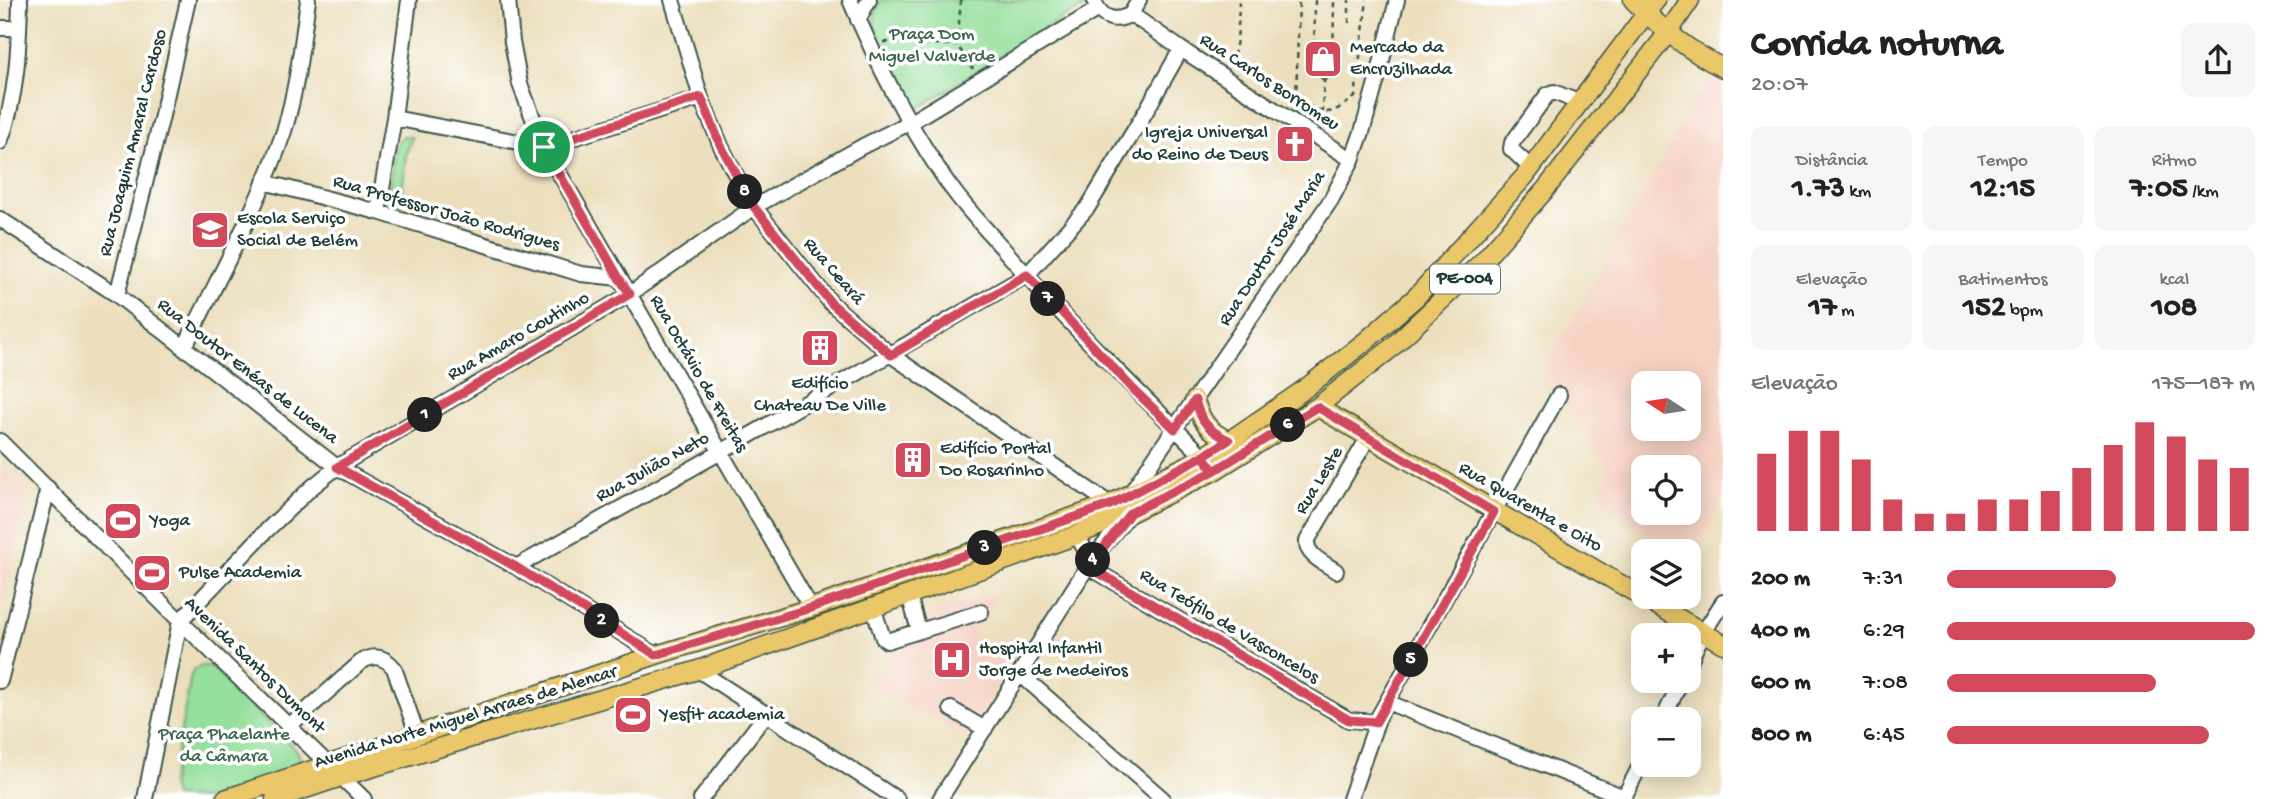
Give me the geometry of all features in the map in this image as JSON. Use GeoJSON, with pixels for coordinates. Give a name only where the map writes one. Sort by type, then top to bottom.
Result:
{"type":"FeatureCollection","features":[{"type":"Feature","properties":{"kind":"main road"},"geometry":{"type":"LineString","coordinates":[[1633,0],[1651,7],[1667,34],[1723,68]]}},
{"type":"Feature","properties":{"kind":"main road","name":"Avenida Norte Miguel Arraes de Alencar"},"geometry":{"type":"LineString","coordinates":[[225,799],[656,655],[811,608],[1110,505],[1129,504],[1214,471],[1317,407],[1389,350],[1485,260],[1545,190],[1667,34],[1690,0]]}},
{"type":"Feature","properties":{"kind":"main road","name":"Avenida Norte Miguel Arraes de Alencar"},"geometry":{"type":"LineString","coordinates":[[275,799],[698,670],[1077,535],[1229,440],[1313,382],[1416,297],[1531,168],[1651,7]]}},
{"type":"Feature","properties":{"kind":"main road"},"geometry":{"type":"LineString","coordinates":[[1195,400],[1205,426],[1229,440]]}},
{"type":"Feature","properties":{"kind":"main road","name":"Rua Quarenta e Oito"},"geometry":{"type":"LineString","coordinates":[[1317,407],[1723,644]]}},
{"type":"Feature","properties":{"kind":"street"},"geometry":{"type":"LineString","coordinates":[[0,142],[19,28],[20,0]]}},
{"type":"Feature","properties":{"kind":"street","name":"Rua Joaquim Amaral Cardoso"},"geometry":{"type":"LineString","coordinates":[[117,295],[188,0]]}},
{"type":"Feature","properties":{"kind":"street"},"geometry":{"type":"LineString","coordinates":[[184,349],[264,183],[284,130],[297,75],[308,0]]}},
{"type":"Feature","properties":{"kind":"street"},"geometry":{"type":"LineString","coordinates":[[378,212],[394,118],[409,0]]}},
{"type":"Feature","properties":{"kind":"street","name":"Rua Octávio de Freitas"},"geometry":{"type":"LineString","coordinates":[[508,0],[520,84],[544,147],[811,608]]}},
{"type":"Feature","properties":{"kind":"street","name":"Rua Ceará"},"geometry":{"type":"LineString","coordinates":[[672,0],[701,97],[721,146],[754,207],[831,303],[891,355],[1110,505]]}},
{"type":"Feature","properties":{"kind":"street"},"geometry":{"type":"LineString","coordinates":[[850,0],[867,42],[909,123],[965,205],[1134,390],[1203,456],[1214,471]]}},
{"type":"Feature","properties":{"kind":"street"},"geometry":{"type":"LineString","coordinates":[[859,20],[869,0]]}},
{"type":"Feature","properties":{"kind":"street"},"geometry":{"type":"LineString","coordinates":[[1097,4],[1110,18],[1117,20],[1131,14],[1139,0]]}},
{"type":"Feature","properties":{"kind":"street","name":"Rua Amaro Coutinho"},"geometry":{"type":"LineString","coordinates":[[180,621],[265,531],[337,467],[630,294],[754,207],[909,123],[981,80],[1097,4]]}},
{"type":"Feature","properties":{"kind":"street","name":"Rua Doutor José Maria"},"geometry":{"type":"LineString","coordinates":[[940,799],[1175,429],[1331,200],[1352,160],[1398,5]]}},
{"type":"Feature","properties":{"kind":"street","name":"Rua Carlos Borromeu"},"geometry":{"type":"LineString","coordinates":[[1131,14],[1352,160]]}},
{"type":"Feature","properties":{"kind":"street"},"geometry":{"type":"LineString","coordinates":[[0,28],[19,28]]}},
{"type":"Feature","properties":{"kind":"street","name":"Rua Julião Neto"},"geometry":{"type":"LineString","coordinates":[[516,567],[722,452],[1027,275],[1087,206],[1181,49]]}},
{"type":"Feature","properties":{"kind":"street"},"geometry":{"type":"LineString","coordinates":[[1531,168],[1511,149],[1512,143],[1547,95],[1554,92],[1580,103]]}},
{"type":"Feature","properties":{"kind":"street"},"geometry":{"type":"LineString","coordinates":[[394,118],[544,147],[701,97]]}},
{"type":"Feature","properties":{"kind":"street","name":"Rua Professor João Rodrigues"},"geometry":{"type":"LineString","coordinates":[[264,183],[378,212],[581,274],[619,278]]}},
{"type":"Feature","properties":{"kind":"street","name":"Rua Doutor Enéas de Lucena"},"geometry":{"type":"LineString","coordinates":[[0,219],[117,295],[337,467],[516,567],[656,655]]}},
{"type":"Feature","properties":{"kind":"street"},"geometry":{"type":"LineString","coordinates":[[1350,799],[1376,722],[1559,395]]}},
{"type":"Feature","properties":{"kind":"street","name":"Rua Leste"},"geometry":{"type":"LineString","coordinates":[[1336,571],[1310,553],[1307,541],[1368,438]]}},
{"type":"Feature","properties":{"kind":"street","name":"Avenida Santos Dumont"},"geometry":{"type":"LineString","coordinates":[[0,441],[180,621],[364,799]]}},
{"type":"Feature","properties":{"kind":"street"},"geometry":{"type":"LineString","coordinates":[[0,681],[48,488]]}},
{"type":"Feature","properties":{"kind":"street"},"geometry":{"type":"LineString","coordinates":[[1077,535],[1090,564]]}},
{"type":"Feature","properties":{"kind":"street","name":"Rua Teófilo de Vasconcelos"},"geometry":{"type":"LineString","coordinates":[[1090,564],[1349,720],[1367,746]]}},
{"type":"Feature","properties":{"kind":"street"},"geometry":{"type":"LineString","coordinates":[[909,595],[919,631]]}},
{"type":"Feature","properties":{"kind":"street"},"geometry":{"type":"LineString","coordinates":[[1701,637],[1723,602]]}},
{"type":"Feature","properties":{"kind":"street"},"geometry":{"type":"LineString","coordinates":[[873,607],[883,638],[887,641],[981,612]]}},
{"type":"Feature","properties":{"kind":"street"},"geometry":{"type":"LineString","coordinates":[[145,799],[180,621]]}},
{"type":"Feature","properties":{"kind":"street"},"geometry":{"type":"LineString","coordinates":[[289,726],[360,662],[378,656],[394,668],[417,734]]}},
{"type":"Feature","properties":{"kind":"street"},"geometry":{"type":"LineString","coordinates":[[698,670],[897,799]]}},
{"type":"Feature","properties":{"kind":"street"},"geometry":{"type":"LineString","coordinates":[[1020,674],[1163,799]]}},
{"type":"Feature","properties":{"kind":"street"},"geometry":{"type":"LineString","coordinates":[[1387,702],[1624,798],[1634,777]]}},
{"type":"Feature","properties":{"kind":"street"},"geometry":{"type":"LineString","coordinates":[[951,709],[985,729]]}},
{"type":"Feature","properties":{"kind":"street"},"geometry":{"type":"LineString","coordinates":[[702,799],[767,713]]}},
{"type":"Feature","properties":{"kind":"street","name":"Rua Teófilo de Vasconcelos"},"geometry":{"type":"LineString","coordinates":[[1349,720],[1376,722]]}},
{"type":"Feature","properties":{"kind":"path"},"geometry":{"type":"LineString","coordinates":[[961,0],[957,45],[981,80]]}},
{"type":"Feature","properties":{"kind":"path"},"geometry":{"type":"LineString","coordinates":[[1224,77],[1234,57],[1239,0]]}},
{"type":"Feature","properties":{"kind":"path"},"geometry":{"type":"LineString","coordinates":[[1285,117],[1296,99],[1300,0]]}},
{"type":"Feature","properties":{"kind":"path"},"geometry":{"type":"LineString","coordinates":[[1315,0],[1314,69],[1324,81],[1322,119],[1315,135]]}},
{"type":"Feature","properties":{"kind":"path"},"geometry":{"type":"LineString","coordinates":[[1324,81],[1333,73],[1334,0]]}},
{"type":"Feature","properties":{"kind":"path"},"geometry":{"type":"LineString","coordinates":[[1349,0],[1349,23]]}},
{"type":"Feature","properties":{"kind":"path"},"geometry":{"type":"LineString","coordinates":[[1296,99],[1323,112],[1336,111],[1355,97],[1367,0]]}},
{"type":"Feature","properties":{"kind":"path"},"geometry":{"type":"LineString","coordinates":[[867,42],[957,45]]}},
{"type":"Feature","properties":{"kind":"shaded area"},"geometry":{"type":"Polygon","coordinates":[[[1711,73],[1723,79],[1723,498],[1702,544],[1701,539],[1650,537],[1635,525],[1701,525],[1701,455],[1631,455],[1631,522],[1596,495],[1610,472],[1545,369],[1711,73]]]}},
{"type":"Feature","properties":{"kind":"shaded area","name":"Escola Serviço Social de Belém"},"geometry":{"type":"Polygon","coordinates":[[[197,210],[233,225],[222,249],[188,234],[197,210]]]}},
{"type":"Feature","properties":{"kind":"shaded area"},"geometry":{"type":"Polygon","coordinates":[[[0,468],[28,494],[0,615],[0,468]]]}},
{"type":"Feature","properties":{"kind":"shaded area","name":"Hospital Infantil Jorge de Medeiros"},"geometry":{"type":"Polygon","coordinates":[[[998,592],[999,596],[973,638],[994,646],[998,638],[1025,647],[967,736],[865,684],[892,672],[875,632],[998,592]]]}},
{"type":"Feature","properties":{"kind":"green space","name":"Praça Dom Miguel Valverde"},"geometry":{"type":"Polygon","coordinates":[[[880,0],[1055,0],[1087,6],[1060,19],[917,109],[909,106],[898,86],[876,32],[874,19],[880,0]]]}},
{"type":"Feature","properties":{"kind":"green space"},"geometry":{"type":"Polygon","coordinates":[[[403,136],[412,137],[406,154],[400,215],[387,210],[396,143],[403,136]]]}},
{"type":"Feature","properties":{"kind":"green space","name":"Praça Phaelante da Câmara"},"geometry":{"type":"Polygon","coordinates":[[[201,666],[215,670],[297,751],[300,762],[293,771],[206,799],[174,797],[171,784],[191,675],[194,669],[201,666]]]}},
{"type":"Feature","properties":{"kind":"place","name":"Mercado da Encruzilhada"},"geometry":{"type":"Point","coordinates":[1323,59]}},
{"type":"Feature","properties":{"kind":"place","name":"Igreja Universal do Reino de Deus"},"geometry":{"type":"Point","coordinates":[1295,144]}},
{"type":"Feature","properties":{"kind":"place","name":"Escola Serviço Social de Belém"},"geometry":{"type":"Point","coordinates":[210,230]}},
{"type":"Feature","properties":{"kind":"place","name":"Edifício Chateau De Ville"},"geometry":{"type":"Point","coordinates":[820,348]}},
{"type":"Feature","properties":{"kind":"place","name":"Edifício Portal Do Rosarinho"},"geometry":{"type":"Point","coordinates":[913,460]}},
{"type":"Feature","properties":{"kind":"place","name":"Yoga"},"geometry":{"type":"Point","coordinates":[123,521]}},
{"type":"Feature","properties":{"kind":"place","name":"Pulse Academia"},"geometry":{"type":"Point","coordinates":[152,573]}},
{"type":"Feature","properties":{"kind":"place","name":"Hospital Infantil Jorge de Medeiros"},"geometry":{"type":"Point","coordinates":[952,660]}},
{"type":"Feature","properties":{"kind":"place","name":"Yesfit academia"},"geometry":{"type":"Point","coordinates":[633,715]}},
{"type":"Feature","properties":{"kind":"route"},"geometry":{"type":"LineString","coordinates":[[544,147],[630,294],[337,467],[516,567],[656,655],[811,608],[1110,505],[1203,456],[1214,471],[1130,513],[1089,567],[1349,720],[1376,722],[1494,512],[1317,407],[1214,471],[1203,456],[1229,440],[1205,426],[1195,400],[1175,429],[1134,390],[1027,275],[891,355],[831,303],[754,207],[721,146],[701,97],[544,147]]}}]}
